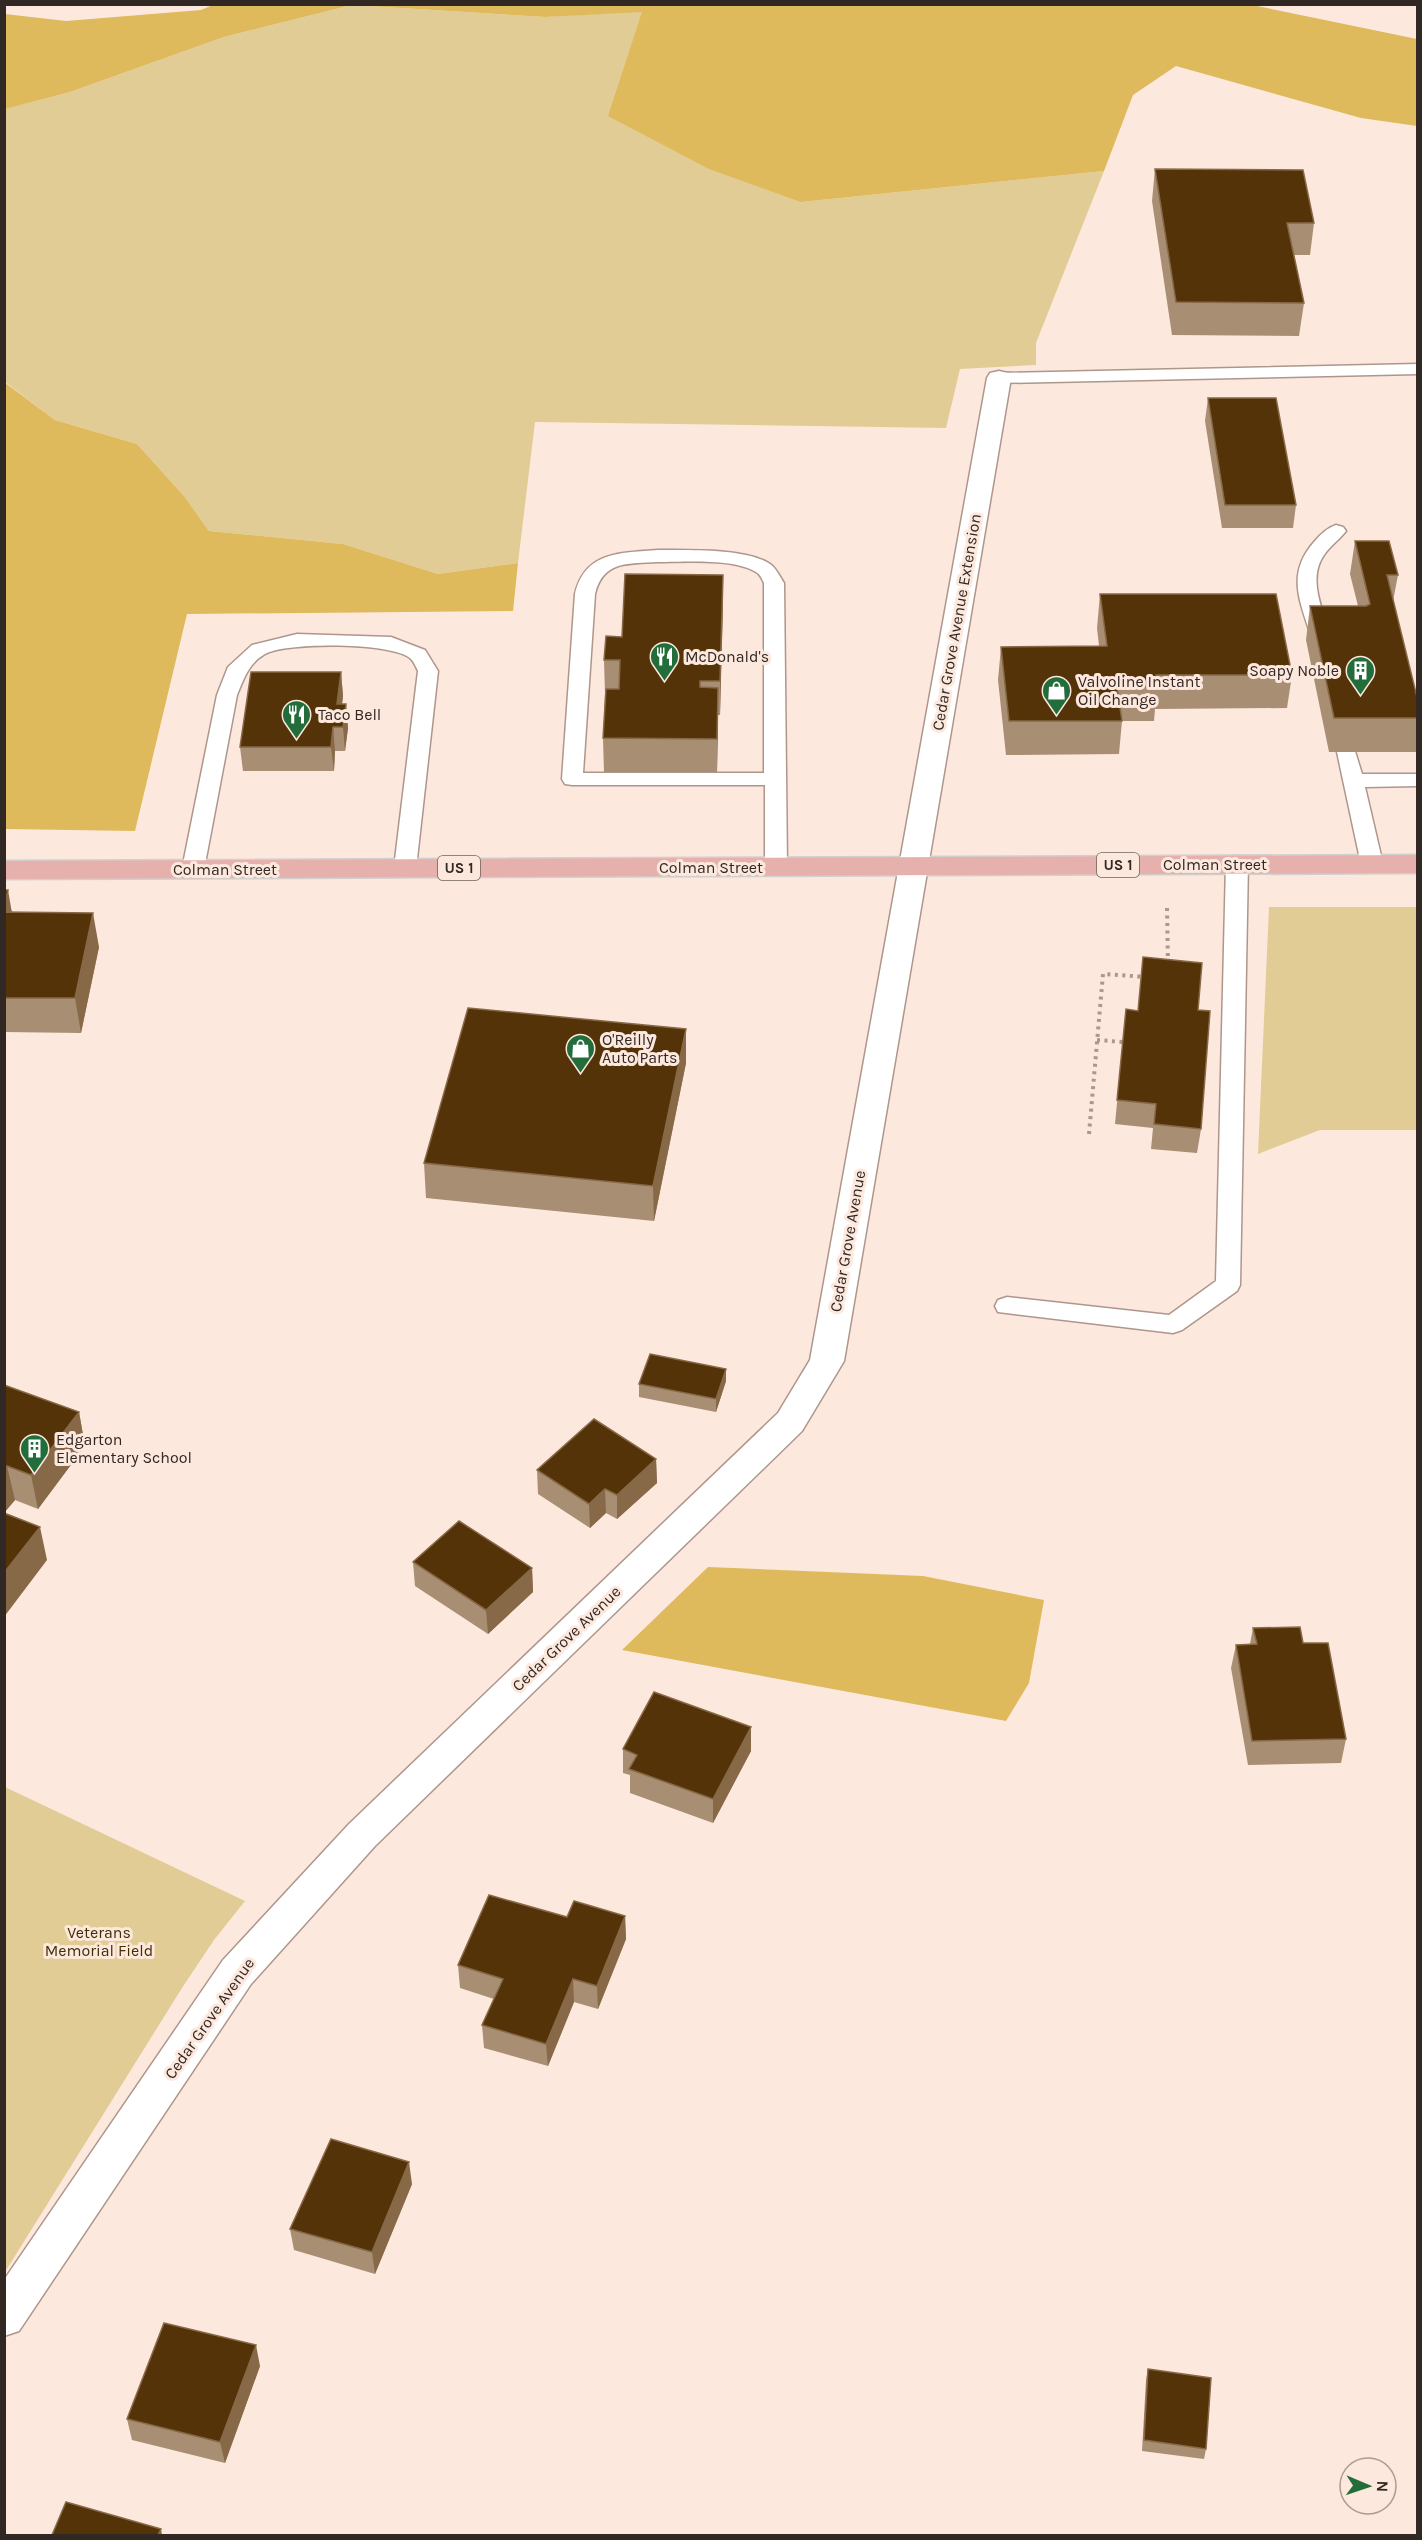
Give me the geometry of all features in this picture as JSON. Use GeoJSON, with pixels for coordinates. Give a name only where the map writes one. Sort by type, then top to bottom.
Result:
{"type":"FeatureCollection","features":[{"type":"Feature","properties":{"kind":"main road","name":"Colman Street"},"geometry":{"type":"LineString","coordinates":[[4,870],[1418,864]]}},
{"type":"Feature","properties":{"kind":"street","name":"Cedar Grove Avenue Extension"},"geometry":{"type":"LineString","coordinates":[[913,866],[999,378]]}},
{"type":"Feature","properties":{"kind":"street","name":"Cedar Grove Avenue"},"geometry":{"type":"LineString","coordinates":[[4,2317],[237,1972],[362,1835],[789,1422],[827,1361],[913,866]]}},
{"type":"Feature","properties":{"kind":"lane"},"geometry":{"type":"LineString","coordinates":[[999,378],[1418,369]]}},
{"type":"Feature","properties":{"kind":"lane"},"geometry":{"type":"LineString","coordinates":[[1322,640],[1308,590],[1307,572],[1313,556],[1336,531]]}},
{"type":"Feature","properties":{"kind":"lane"},"geometry":{"type":"LineString","coordinates":[[775,779],[572,778],[585,594],[589,576],[604,564],[632,557],[741,560],[764,568],[774,583],[776,867]]}},
{"type":"Feature","properties":{"kind":"lane"},"geometry":{"type":"LineString","coordinates":[[193,869],[227,695],[238,667],[259,649],[297,640],[384,641],[418,654],[428,672],[405,868]]}},
{"type":"Feature","properties":{"kind":"lane"},"geometry":{"type":"LineString","coordinates":[[1347,752],[1372,864]]}},
{"type":"Feature","properties":{"kind":"lane"},"geometry":{"type":"LineString","coordinates":[[1353,781],[1418,780]]}},
{"type":"Feature","properties":{"kind":"lane"},"geometry":{"type":"LineString","coordinates":[[1007,1306],[1173,1324],[1228,1285],[1237,863]]}},
{"type":"Feature","properties":{"kind":"path"},"geometry":{"type":"LineString","coordinates":[[1167,908],[1168,967]]}},
{"type":"Feature","properties":{"kind":"path"},"geometry":{"type":"LineString","coordinates":[[1089,1134],[1103,974],[1156,978]]}},
{"type":"Feature","properties":{"kind":"path"},"geometry":{"type":"LineString","coordinates":[[1097,1040],[1123,1042]]}},
{"type":"Feature","properties":{"kind":"green space"},"geometry":{"type":"Polygon","coordinates":[[[352,5],[545,17],[642,11],[801,202],[1104,171],[1036,343],[1036,365],[960,369],[946,428],[535,422],[518,563],[438,574],[343,544],[209,531],[184,496],[137,444],[55,420],[5,382],[4,109],[70,92],[224,37],[352,5]]]}},
{"type":"Feature","properties":{"kind":"green space"},"geometry":{"type":"Polygon","coordinates":[[[1269,907],[1417,907],[1417,1130],[1320,1130],[1258,1154],[1269,907]]]}},
{"type":"Feature","properties":{"kind":"green space","name":"Veterans Memorial Field"},"geometry":{"type":"Polygon","coordinates":[[[5,1787],[245,1901],[214,1940],[182,1988],[5,2272],[5,1787]]]}},
{"type":"Feature","properties":{"kind":"shaded area"},"geometry":{"type":"Polygon","coordinates":[[[215,4],[1252,5],[1417,39],[1417,126],[1361,118],[1176,66],[1133,95],[1104,171],[801,202],[709,169],[608,116],[642,12],[545,17],[352,5],[224,37],[70,92],[5,109],[5,14],[66,21],[201,10],[215,4]]]}},
{"type":"Feature","properties":{"kind":"shaded area"},"geometry":{"type":"Polygon","coordinates":[[[4,382],[55,420],[137,444],[184,496],[209,531],[343,544],[438,574],[518,563],[513,611],[187,614],[135,831],[5,829],[4,382]]]}},
{"type":"Feature","properties":{"kind":"shaded area"},"geometry":{"type":"Polygon","coordinates":[[[708,1567],[923,1576],[1044,1600],[1029,1683],[1006,1721],[622,1650],[708,1567]]]}},
{"type":"Feature","properties":{"kind":"building"},"geometry":{"type":"Polygon","coordinates":[[[1155,169],[1303,170],[1314,223],[1287,223],[1304,303],[1176,302],[1155,169]]]}},
{"type":"Feature","properties":{"kind":"building"},"geometry":{"type":"Polygon","coordinates":[[[1208,398],[1276,398],[1296,505],[1225,505],[1208,398]]]}},
{"type":"Feature","properties":{"kind":"building","name":"Soapy Noble"},"geometry":{"type":"Polygon","coordinates":[[[1355,541],[1389,541],[1398,575],[1387,575],[1418,701],[1418,718],[1334,718],[1310,606],[1366,606],[1370,604],[1355,541]]]}},
{"type":"Feature","properties":{"kind":"building","name":"McDonald's"},"geometry":{"type":"Polygon","coordinates":[[[625,574],[723,575],[720,681],[700,681],[700,687],[718,688],[717,739],[603,738],[606,689],[619,689],[620,660],[604,660],[606,636],[622,637],[625,574]]]}},
{"type":"Feature","properties":{"kind":"building"},"geometry":{"type":"Polygon","coordinates":[[[1100,594],[1276,594],[1292,675],[1156,675],[1158,687],[1117,687],[1122,721],[1009,721],[1001,647],[1107,646],[1100,594]]]}},
{"type":"Feature","properties":{"kind":"building","name":"Taco Bell"},"geometry":{"type":"Polygon","coordinates":[[[251,672],[341,672],[337,704],[346,704],[343,727],[333,727],[331,747],[240,747],[251,672]]]}},
{"type":"Feature","properties":{"kind":"building"},"geometry":{"type":"Polygon","coordinates":[[[4,890],[8,890],[4,906],[4,890]]]}},
{"type":"Feature","properties":{"kind":"building"},"geometry":{"type":"Polygon","coordinates":[[[4,912],[93,913],[75,998],[4,998],[4,912]]]}},
{"type":"Feature","properties":{"kind":"building"},"geometry":{"type":"Polygon","coordinates":[[[1143,957],[1202,963],[1198,1010],[1210,1011],[1201,1129],[1154,1124],[1156,1104],[1117,1100],[1126,1009],[1138,1011],[1143,957]]]}},
{"type":"Feature","properties":{"kind":"building"},"geometry":{"type":"Polygon","coordinates":[[[468,1008],[686,1029],[653,1186],[424,1163],[468,1008]]]}},
{"type":"Feature","properties":{"kind":"building"},"geometry":{"type":"Polygon","coordinates":[[[650,1354],[726,1369],[716,1399],[639,1384],[650,1354]]]}},
{"type":"Feature","properties":{"kind":"building"},"geometry":{"type":"Polygon","coordinates":[[[4,1385],[79,1412],[31,1475],[7,1466],[4,1470],[4,1385]]]}},
{"type":"Feature","properties":{"kind":"building"},"geometry":{"type":"Polygon","coordinates":[[[594,1419],[656,1459],[617,1495],[605,1489],[589,1504],[537,1470],[594,1419]]]}},
{"type":"Feature","properties":{"kind":"building"},"geometry":{"type":"Polygon","coordinates":[[[4,1513],[40,1527],[4,1573],[4,1513]]]}},
{"type":"Feature","properties":{"kind":"building"},"geometry":{"type":"Polygon","coordinates":[[[459,1521],[532,1568],[486,1610],[413,1562],[459,1521]]]}},
{"type":"Feature","properties":{"kind":"building"},"geometry":{"type":"Polygon","coordinates":[[[1300,1627],[1303,1643],[1328,1643],[1346,1739],[1252,1741],[1236,1645],[1257,1644],[1253,1628],[1300,1627]]]}},
{"type":"Feature","properties":{"kind":"building"},"geometry":{"type":"Polygon","coordinates":[[[654,1692],[751,1727],[713,1799],[629,1769],[637,1755],[623,1749],[654,1692]]]}},
{"type":"Feature","properties":{"kind":"building"},"geometry":{"type":"Polygon","coordinates":[[[489,1895],[567,1917],[574,1901],[625,1916],[597,1986],[573,1979],[546,2044],[482,2025],[503,1979],[458,1965],[489,1895]]]}},
{"type":"Feature","properties":{"kind":"building"},"geometry":{"type":"Polygon","coordinates":[[[331,2139],[409,2162],[372,2252],[290,2229],[331,2139]]]}},
{"type":"Feature","properties":{"kind":"building"},"geometry":{"type":"Polygon","coordinates":[[[164,2323],[256,2345],[220,2442],[127,2419],[164,2323]]]}},
{"type":"Feature","properties":{"kind":"building"},"geometry":{"type":"Polygon","coordinates":[[[1148,2369],[1211,2378],[1206,2449],[1144,2440],[1148,2369]]]}},
{"type":"Feature","properties":{"kind":"building"},"geometry":{"type":"Polygon","coordinates":[[[66,2502],[161,2529],[158,2535],[52,2535],[66,2502]]]}},
{"type":"Feature","properties":{"kind":"place","name":"McDonald's"},"geometry":{"type":"Point","coordinates":[664,682]}},
{"type":"Feature","properties":{"kind":"place","name":"Soapy Noble"},"geometry":{"type":"Point","coordinates":[1360,696]}},
{"type":"Feature","properties":{"kind":"place","name":"Valvoline Instant Oil Change"},"geometry":{"type":"Point","coordinates":[1057,716]}},
{"type":"Feature","properties":{"kind":"place","name":"Taco Bell"},"geometry":{"type":"Point","coordinates":[297,740]}},
{"type":"Feature","properties":{"kind":"place","name":"O'Reilly Auto Parts"},"geometry":{"type":"Point","coordinates":[581,1074]}},
{"type":"Feature","properties":{"kind":"place","name":"Edgarton Elementary School"},"geometry":{"type":"Point","coordinates":[35,1474]}}]}
